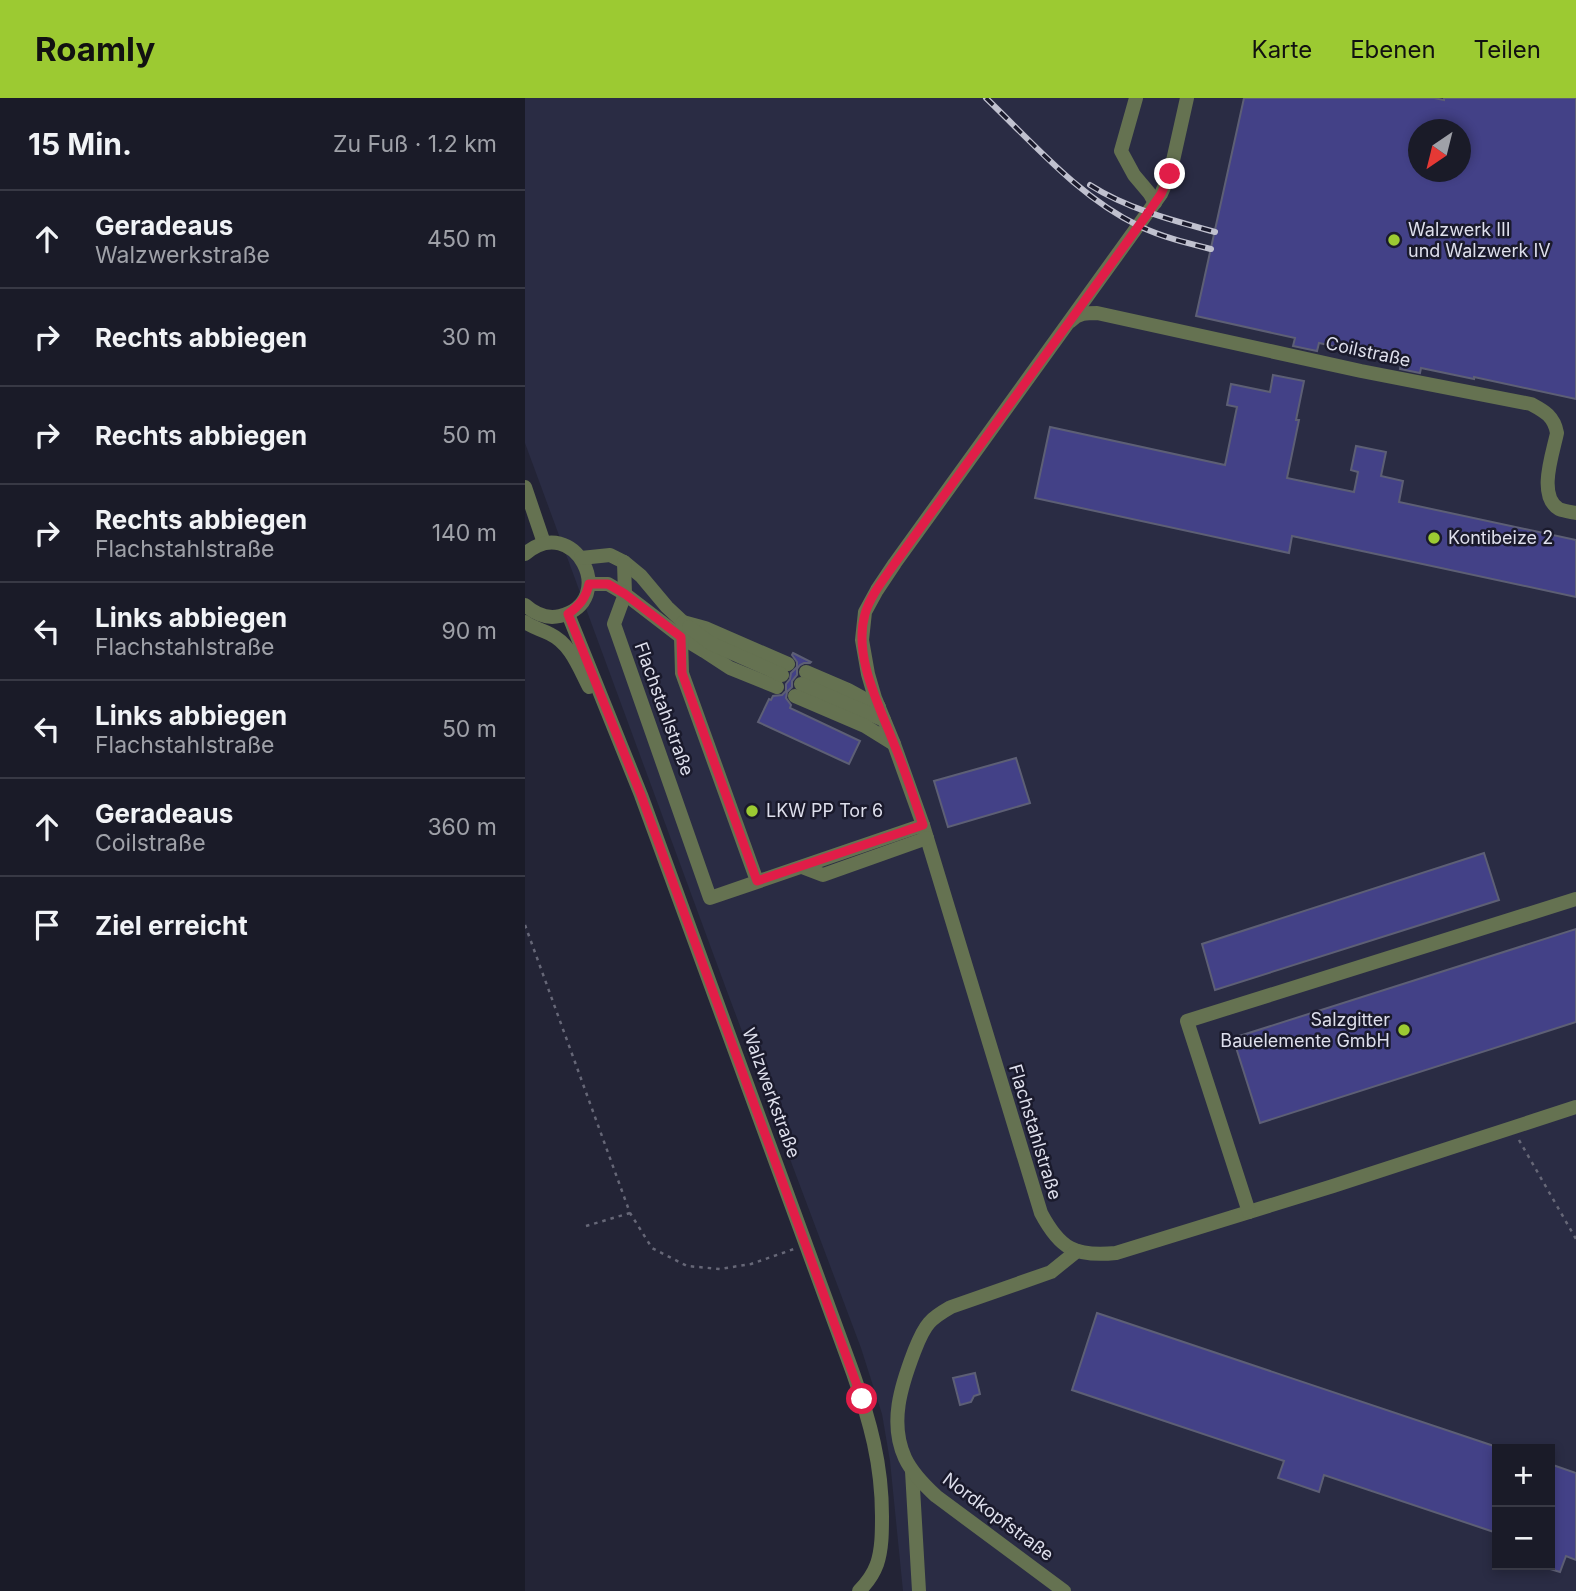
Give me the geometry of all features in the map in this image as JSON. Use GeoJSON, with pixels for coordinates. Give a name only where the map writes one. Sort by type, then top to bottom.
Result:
{"type":"FeatureCollection","features":[{"type":"Feature","properties":{"kind":"street"},"geometry":{"type":"LineString","coordinates":[[1136,98],[1121,151],[1134,175],[1155,203]]}},
{"type":"Feature","properties":{"kind":"street","name":"Coilstraße"},"geometry":{"type":"LineString","coordinates":[[894,744],[868,674],[862,640],[865,612],[890,570],[1155,203],[1170,174],[1187,98]]}},
{"type":"Feature","properties":{"kind":"street","name":"Coilstraße"},"geometry":{"type":"LineString","coordinates":[[1065,327],[1075,317],[1084,313],[1097,313],[1347,368],[1531,404],[1548,413],[1556,425],[1557,433],[1547,484],[1549,498],[1559,509],[1576,513]]}},
{"type":"Feature","properties":{"kind":"street"},"geometry":{"type":"LineString","coordinates":[[525,487],[544,543]]}},
{"type":"Feature","properties":{"kind":"street"},"geometry":{"type":"LineString","coordinates":[[525,554],[544,543],[568,546],[581,558],[587,570],[589,584],[584,599],[568,614],[543,616],[525,605]]}},
{"type":"Feature","properties":{"kind":"street"},"geometry":{"type":"LineString","coordinates":[[581,558],[610,555],[624,562],[641,576],[682,630]]}},
{"type":"Feature","properties":{"kind":"street","name":"Flachstahlstraße"},"geometry":{"type":"LineString","coordinates":[[624,562],[625,594],[614,624],[710,898],[802,867],[823,874],[925,832]]}},
{"type":"Feature","properties":{"kind":"street"},"geometry":{"type":"LineString","coordinates":[[589,584],[608,584],[625,594],[682,630],[730,667],[782,675],[705,628],[682,630]]}},
{"type":"Feature","properties":{"kind":"street","name":"Walzwerkstraße"},"geometry":{"type":"LineString","coordinates":[[568,614],[622,746],[871,1428],[882,1498],[880,1551],[870,1580],[859,1591]]}},
{"type":"Feature","properties":{"kind":"street"},"geometry":{"type":"LineString","coordinates":[[525,622],[566,645],[622,746]]}},
{"type":"Feature","properties":{"kind":"street","name":"Flachstahlstraße"},"geometry":{"type":"LineString","coordinates":[[682,630],[682,673],[757,881]]}},
{"type":"Feature","properties":{"kind":"street"},"geometry":{"type":"LineString","coordinates":[[882,714],[801,684],[894,744]]}},
{"type":"Feature","properties":{"kind":"street","name":"Flachstahlstraße"},"geometry":{"type":"LineString","coordinates":[[894,744],[925,832],[1041,1213],[1057,1239],[1077,1251]]}},
{"type":"Feature","properties":{"kind":"street"},"geometry":{"type":"LineString","coordinates":[[1249,1212],[1187,1021],[1576,899]]}},
{"type":"Feature","properties":{"kind":"street"},"geometry":{"type":"LineString","coordinates":[[1077,1251],[1094,1254],[1116,1253],[1576,1107]]}},
{"type":"Feature","properties":{"kind":"street","name":"Nordkopfstraße"},"geometry":{"type":"LineString","coordinates":[[1064,1591],[922,1483],[904,1457],[899,1442],[897,1405],[909,1364],[921,1337],[929,1323],[939,1314],[951,1307],[1051,1272],[1077,1251]]}},
{"type":"Feature","properties":{"kind":"street","name":"Nordkopfstraße"},"geometry":{"type":"LineString","coordinates":[[912,1470],[919,1591]]}},
{"type":"Feature","properties":{"kind":"path"},"geometry":{"type":"LineString","coordinates":[[525,925],[630,1213],[652,1248],[687,1266],[720,1269],[751,1264],[805,1245]]}},
{"type":"Feature","properties":{"kind":"path"},"geometry":{"type":"LineString","coordinates":[[1512,1128],[1576,1239]]}},
{"type":"Feature","properties":{"kind":"path"},"geometry":{"type":"LineString","coordinates":[[586,1226],[630,1213]]}},
{"type":"Feature","properties":{"kind":"shaded area"},"geometry":{"type":"Polygon","coordinates":[[[525,98],[1576,98],[1576,1591],[903,1591],[890,1461],[882,1414],[861,1348],[525,443],[525,98]]]}},
{"type":"Feature","properties":{"kind":"building","name":"Walzwerk III und Walzwerk IV"},"geometry":{"type":"Polygon","coordinates":[[[1244,98],[1576,98],[1576,399],[1474,377],[1421,368],[1420,373],[1400,369],[1401,364],[1386,361],[1387,358],[1319,343],[1317,351],[1293,346],[1295,338],[1196,316],[1244,98]]]}},
{"type":"Feature","properties":{"kind":"building"},"geometry":{"type":"Polygon","coordinates":[[[1273,375],[1304,381],[1287,478],[1354,492],[1358,472],[1351,470],[1356,446],[1386,452],[1381,476],[1403,481],[1399,502],[1576,540],[1576,597],[1292,536],[1289,553],[1035,498],[1050,427],[1225,465],[1237,407],[1227,405],[1231,384],[1270,392],[1273,375]]]}},
{"type":"Feature","properties":{"kind":"building"},"geometry":{"type":"Polygon","coordinates":[[[793,653],[811,662],[800,665],[797,669],[792,687],[787,692],[790,708],[860,741],[849,764],[758,722],[769,699],[786,691],[791,673],[797,667],[793,653]]]}},
{"type":"Feature","properties":{"kind":"building"},"geometry":{"type":"Polygon","coordinates":[[[1016,758],[1030,803],[948,827],[934,781],[1016,758]]]}},
{"type":"Feature","properties":{"kind":"building"},"geometry":{"type":"Polygon","coordinates":[[[1484,853],[1499,900],[1215,990],[1202,944],[1484,853]]]}},
{"type":"Feature","properties":{"kind":"building","name":"Salzgitter Bauelemente GmbH"},"geometry":{"type":"Polygon","coordinates":[[[1576,929],[1576,1022],[1260,1123],[1233,1038],[1576,929]]]}},
{"type":"Feature","properties":{"kind":"building"},"geometry":{"type":"Polygon","coordinates":[[[1097,1313],[1492,1445],[1492,1531],[1324,1475],[1319,1492],[1278,1478],[1284,1461],[1072,1390],[1097,1313]]]}},
{"type":"Feature","properties":{"kind":"building"},"geometry":{"type":"Polygon","coordinates":[[[975,1373],[980,1394],[974,1396],[971,1402],[960,1405],[953,1378],[975,1373]]]}},
{"type":"Feature","properties":{"kind":"building"},"geometry":{"type":"Polygon","coordinates":[[[1555,1466],[1576,1473],[1576,1560],[1566,1556],[1560,1572],[1553,1570],[1555,1466]]]}},
{"type":"Feature","properties":{"kind":"railway"},"geometry":{"type":"LineString","coordinates":[[986,98],[1077,185],[1117,214],[1148,230],[1211,249]]}},
{"type":"Feature","properties":{"kind":"railway"},"geometry":{"type":"LineString","coordinates":[[1090,185],[1135,207],[1215,232]]}},
{"type":"Feature","properties":{"kind":"place","name":"Walzwerk III und Walzwerk IV"},"geometry":{"type":"Point","coordinates":[1394,240]}},
{"type":"Feature","properties":{"kind":"place","name":"Kontibeize 2"},"geometry":{"type":"Point","coordinates":[1434,538]}},
{"type":"Feature","properties":{"kind":"place","name":"LKW PP Tor 6"},"geometry":{"type":"Point","coordinates":[752,811]}},
{"type":"Feature","properties":{"kind":"place","name":"Salzgitter Bauelemente GmbH"},"geometry":{"type":"Point","coordinates":[1404,1030]}},
{"type":"Feature","properties":{"kind":"route"},"geometry":{"type":"LineString","coordinates":[[862,1399],[641,795],[568,614],[584,599],[589,584],[608,584],[681,637],[682,673],[757,881],[923,825],[868,674],[862,640],[865,612],[895,563],[1148,213],[1170,174]]}}]}
